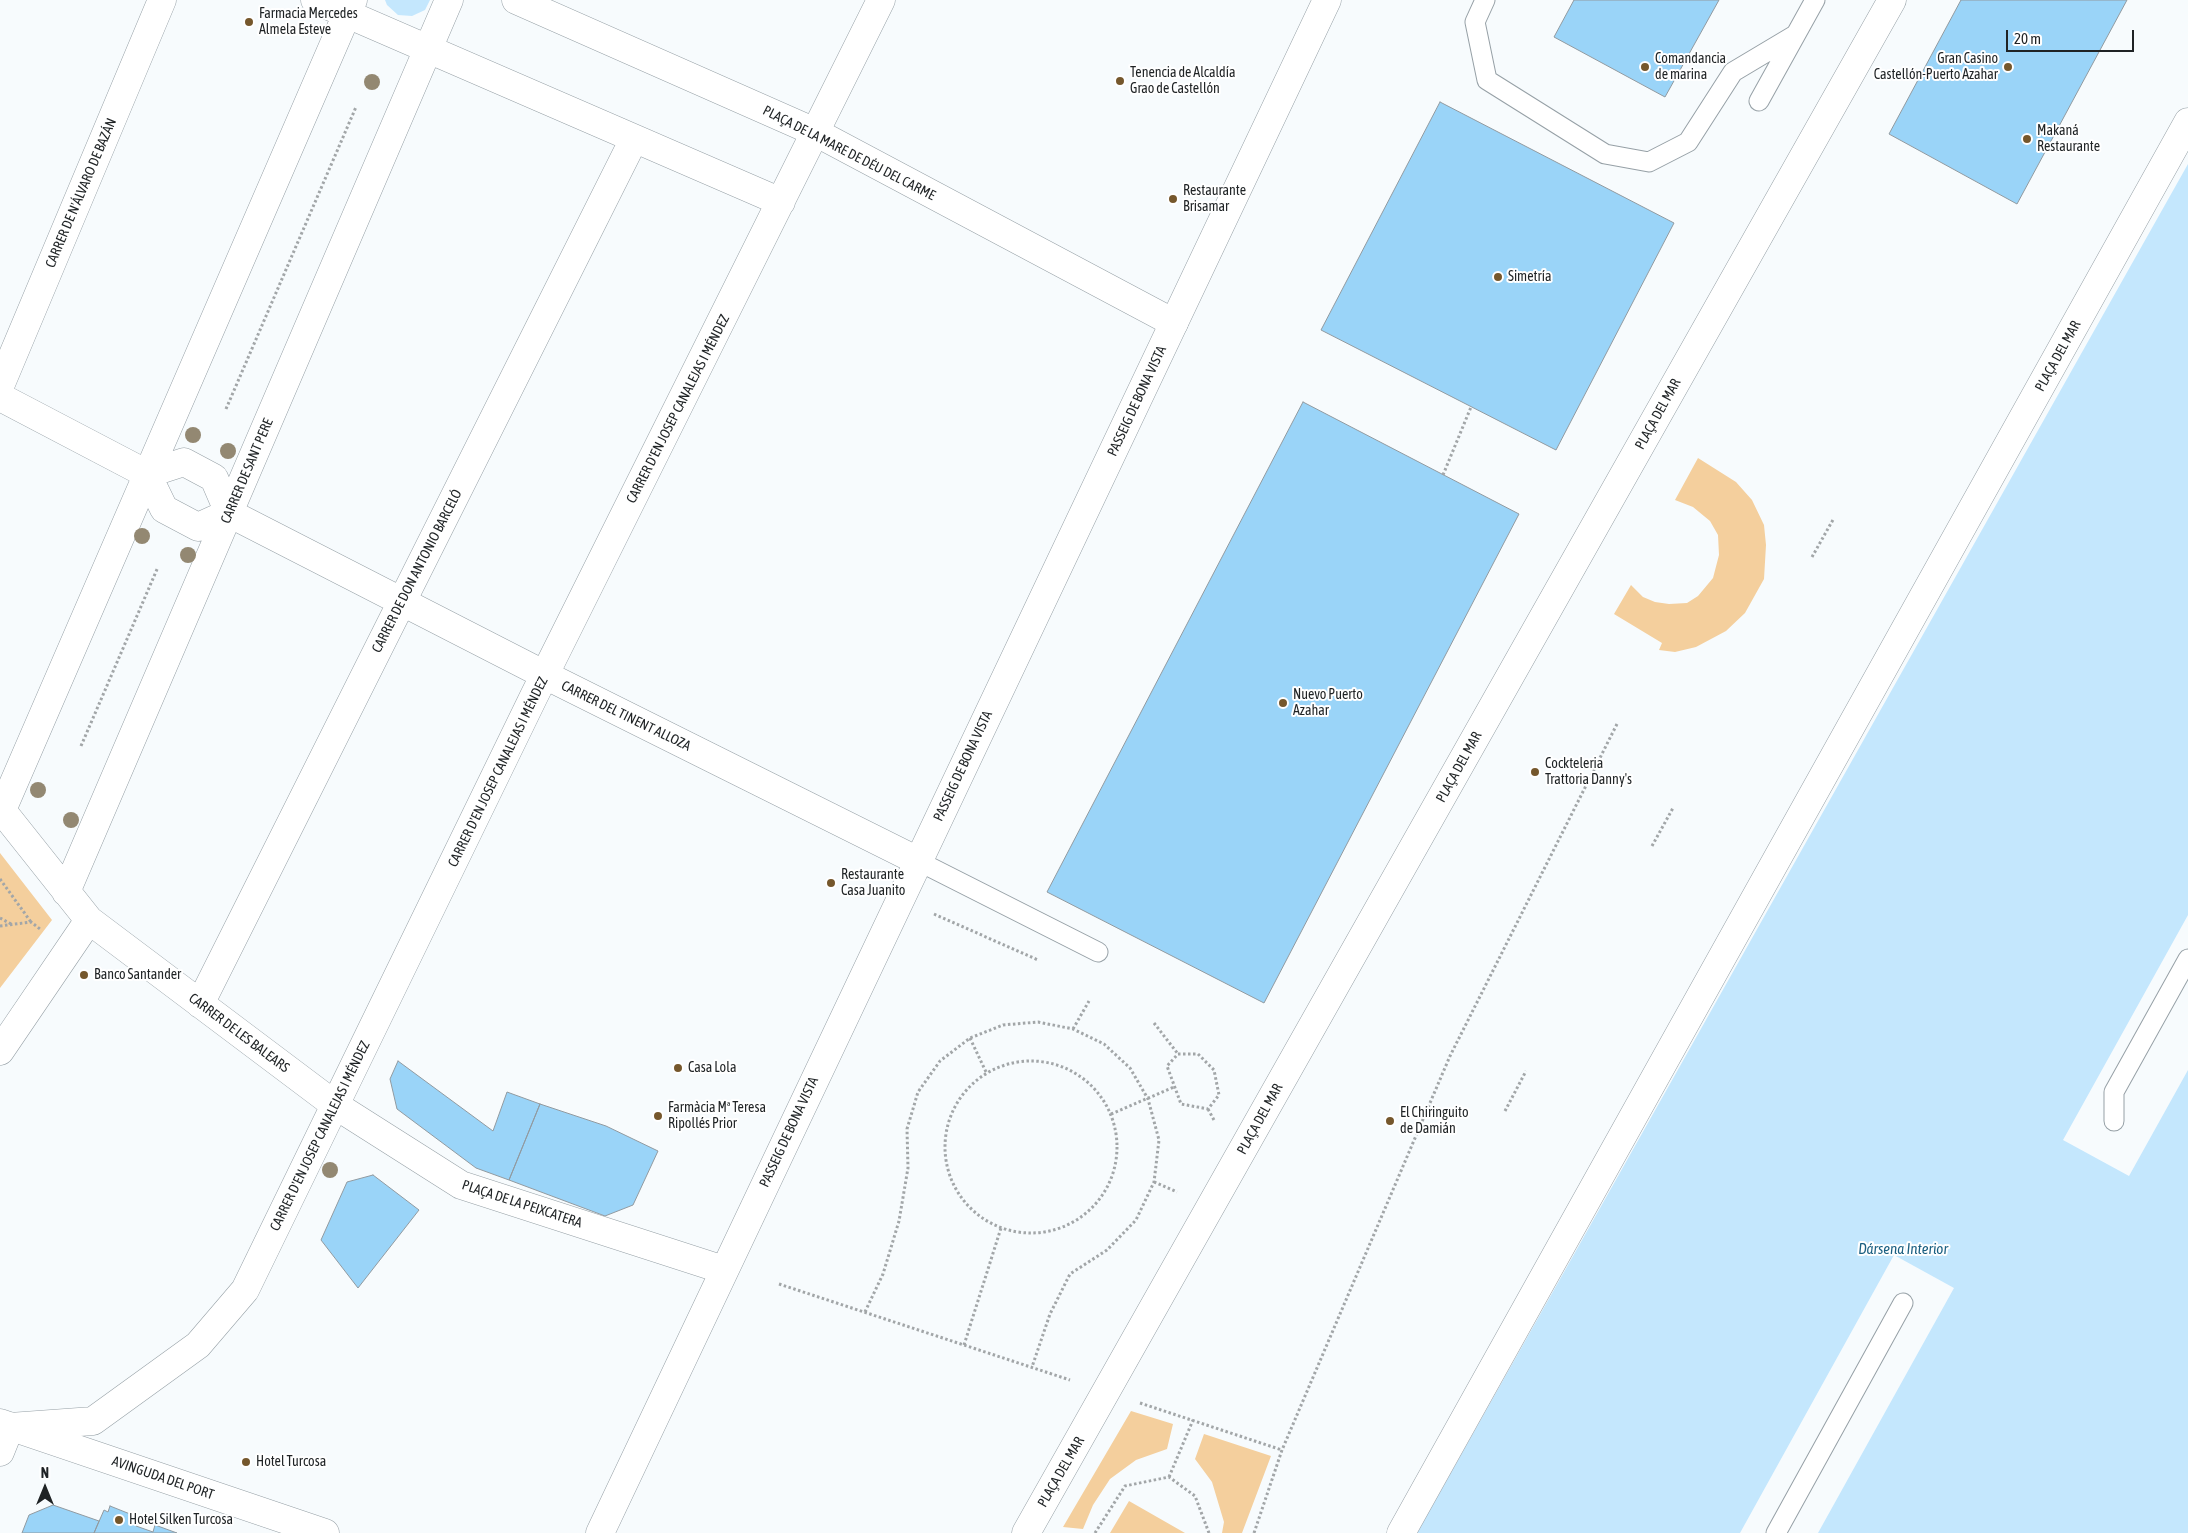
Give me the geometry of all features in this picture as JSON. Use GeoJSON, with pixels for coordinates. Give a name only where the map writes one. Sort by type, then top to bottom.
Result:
{"type":"FeatureCollection","features":[{"type":"Feature","properties":{"kind":"street","name":"CARRER DE N'ÁLVARO DE BAZÁN"},"geometry":{"type":"LineString","coordinates":[[0,386],[162,0]]}},
{"type":"Feature","properties":{"kind":"street"},"geometry":{"type":"LineString","coordinates":[[314,0],[350,7],[428,49],[780,202]]}},
{"type":"Feature","properties":{"kind":"street"},"geometry":{"type":"LineString","coordinates":[[428,49],[449,0]]}},
{"type":"Feature","properties":{"kind":"street","name":"PLAÇA DE LA MARE DE DÉU DEL CARME"},"geometry":{"type":"LineString","coordinates":[[516,0],[815,132],[1174,323]]}},
{"type":"Feature","properties":{"kind":"street","name":"CARRER D'EN JOSEP CANALEJAS I MÉNDEZ"},"geometry":{"type":"LineString","coordinates":[[5,1425],[93,1421],[198,1345],[245,1290],[545,675],[882,0]]}},
{"type":"Feature","properties":{"kind":"street","name":"PASSEIG DE BONA VISTA"},"geometry":{"type":"LineString","coordinates":[[600,1533],[1327,0]]}},
{"type":"Feature","properties":{"kind":"street","name":"PLAÇA DEL MAR"},"geometry":{"type":"LineString","coordinates":[[1026,1533],[1892,0]]}},
{"type":"Feature","properties":{"kind":"street"},"geometry":{"type":"LineString","coordinates":[[1,809],[350,7]]}},
{"type":"Feature","properties":{"kind":"street","name":"CARRER DE SANT PERE"},"geometry":{"type":"LineString","coordinates":[[66,892],[428,49]]}},
{"type":"Feature","properties":{"kind":"street","name":"PLAÇA DEL MAR"},"geometry":{"type":"LineString","coordinates":[[1401,1533],[2188,122]]}},
{"type":"Feature","properties":{"kind":"street","name":"CARRER DE DON ANTONIO BARCELÓ"},"geometry":{"type":"LineString","coordinates":[[200,1004],[634,139]]}},
{"type":"Feature","properties":{"kind":"street"},"geometry":{"type":"LineString","coordinates":[[0,396],[147,474],[164,509],[198,527],[229,513],[214,478],[184,462],[147,474]]}},
{"type":"Feature","properties":{"kind":"street","name":"CARRER DEL TINENT ALLOZA"},"geometry":{"type":"LineString","coordinates":[[229,513],[402,600],[545,675],[918,861]]}},
{"type":"Feature","properties":{"kind":"street","name":"CARRER DE LES BALEARS"},"geometry":{"type":"LineString","coordinates":[[1,809],[88,920],[335,1105]]}},
{"type":"Feature","properties":{"kind":"street"},"geometry":{"type":"LineString","coordinates":[[0,1051],[88,920]]}},
{"type":"Feature","properties":{"kind":"street","name":"PLAÇA DE LA PEIXCATERA"},"geometry":{"type":"LineString","coordinates":[[335,1105],[461,1186],[724,1270]]}},
{"type":"Feature","properties":{"kind":"street"},"geometry":{"type":"LineString","coordinates":[[0,1452],[5,1425]]}},
{"type":"Feature","properties":{"kind":"street","name":"AVINGUDA DEL PORT"},"geometry":{"type":"LineString","coordinates":[[5,1425],[312,1531]]}},
{"type":"Feature","properties":{"kind":"lane"},"geometry":{"type":"LineString","coordinates":[[1485,0],[1475,22],[1487,80],[1606,154],[1649,162],[1688,142],[1733,72],[1795,35]]}},
{"type":"Feature","properties":{"kind":"lane"},"geometry":{"type":"LineString","coordinates":[[1759,101],[1815,0]]}},
{"type":"Feature","properties":{"kind":"lane"},"geometry":{"type":"LineString","coordinates":[[918,861],[1098,952]]}},
{"type":"Feature","properties":{"kind":"lane"},"geometry":{"type":"LineString","coordinates":[[2114,1121],[2114,1092],[2188,959]]}},
{"type":"Feature","properties":{"kind":"lane"},"geometry":{"type":"LineString","coordinates":[[1776,1533],[1903,1303]]}},
{"type":"Feature","properties":{"kind":"path"},"geometry":{"type":"LineString","coordinates":[[226,409],[356,107]]}},
{"type":"Feature","properties":{"kind":"path"},"geometry":{"type":"LineString","coordinates":[[1443,475],[1472,407]]}},
{"type":"Feature","properties":{"kind":"path"},"geometry":{"type":"LineString","coordinates":[[1812,557],[1834,518]]}},
{"type":"Feature","properties":{"kind":"path"},"geometry":{"type":"LineString","coordinates":[[81,746],[158,567]]}},
{"type":"Feature","properties":{"kind":"path"},"geometry":{"type":"LineString","coordinates":[[1254,1533],[1282,1450],[1450,1056],[1617,724]]}},
{"type":"Feature","properties":{"kind":"path"},"geometry":{"type":"LineString","coordinates":[[1652,846],[1673,808]]}},
{"type":"Feature","properties":{"kind":"path"},"geometry":{"type":"LineString","coordinates":[[0,879],[31,922]]}},
{"type":"Feature","properties":{"kind":"path"},"geometry":{"type":"LineString","coordinates":[[900,899],[1043,963]]}},
{"type":"Feature","properties":{"kind":"path"},"geometry":{"type":"LineString","coordinates":[[0,918],[13,925]]}},
{"type":"Feature","properties":{"kind":"path"},"geometry":{"type":"LineString","coordinates":[[1073,1029],[1089,1001]]}},
{"type":"Feature","properties":{"kind":"path"},"geometry":{"type":"LineString","coordinates":[[865,1312],[882,1274],[899,1221],[908,1168],[907,1129],[918,1092],[940,1061],[970,1038],[1003,1026],[1038,1022],[1073,1029],[1104,1044],[1130,1068],[1148,1099],[1159,1140],[1154,1182],[1136,1220],[1106,1250],[1070,1274],[1050,1314],[1032,1367]]}},
{"type":"Feature","properties":{"kind":"path"},"geometry":{"type":"LineString","coordinates":[[1154,1023],[1178,1054]]}},
{"type":"Feature","properties":{"kind":"path"},"geometry":{"type":"LineString","coordinates":[[970,1038],[986,1072]]}},
{"type":"Feature","properties":{"kind":"path"},"geometry":{"type":"LineString","coordinates":[[1178,1054],[1198,1054],[1214,1070],[1219,1094],[1208,1109],[1181,1104],[1167,1066],[1178,1054]]}},
{"type":"Feature","properties":{"kind":"path"},"geometry":{"type":"LineString","coordinates":[[1021,1060],[1059,1064],[1091,1083],[1111,1114],[1118,1147],[1111,1179],[1094,1207],[1066,1226],[1034,1233],[1001,1228],[969,1207],[948,1174],[944,1135],[958,1099],[986,1072],[1021,1060]]}},
{"type":"Feature","properties":{"kind":"path"},"geometry":{"type":"LineString","coordinates":[[1505,1111],[1526,1071]]}},
{"type":"Feature","properties":{"kind":"path"},"geometry":{"type":"LineString","coordinates":[[1111,1114],[1174,1087]]}},
{"type":"Feature","properties":{"kind":"path"},"geometry":{"type":"LineString","coordinates":[[1154,1182],[1184,1195]]}},
{"type":"Feature","properties":{"kind":"path"},"geometry":{"type":"LineString","coordinates":[[964,1346],[1001,1228]]}},
{"type":"Feature","properties":{"kind":"path"},"geometry":{"type":"LineString","coordinates":[[779,1284],[1282,1450]]}},
{"type":"Feature","properties":{"kind":"path"},"geometry":{"type":"LineString","coordinates":[[1169,1477],[1193,1420]]}},
{"type":"Feature","properties":{"kind":"path"},"geometry":{"type":"LineString","coordinates":[[1095,1533],[1125,1486],[1169,1477],[1195,1496],[1209,1533]]}},
{"type":"Feature","properties":{"kind":"shaded area"},"geometry":{"type":"Polygon","coordinates":[[[1698,458],[1736,482],[1752,500],[1764,525],[1766,545],[1764,579],[1745,613],[1726,631],[1696,647],[1675,652],[1659,650],[1662,643],[1614,614],[1631,585],[1643,597],[1655,602],[1669,604],[1687,603],[1698,596],[1713,578],[1719,555],[1718,535],[1710,521],[1693,507],[1675,500],[1698,458]]]}},
{"type":"Feature","properties":{"kind":"shaded area"},"geometry":{"type":"Polygon","coordinates":[[[0,853],[52,920],[0,988],[0,853]]]}},
{"type":"Feature","properties":{"kind":"shaded area"},"geometry":{"type":"Polygon","coordinates":[[[1131,1411],[1173,1424],[1167,1449],[1136,1460],[1110,1479],[1093,1505],[1083,1529],[1063,1527],[1131,1411]]]}},
{"type":"Feature","properties":{"kind":"shaded area"},"geometry":{"type":"Polygon","coordinates":[[[1204,1434],[1271,1456],[1242,1533],[1222,1533],[1224,1522],[1212,1482],[1195,1459],[1204,1434]]]}},
{"type":"Feature","properties":{"kind":"shaded area"},"geometry":{"type":"Polygon","coordinates":[[[1129,1501],[1185,1533],[1110,1533],[1129,1501]]]}},
{"type":"Feature","properties":{"kind":"water"},"geometry":{"type":"Polygon","coordinates":[[[385,0],[430,0],[425,10],[412,16],[398,15],[387,5],[385,0]]]}},
{"type":"Feature","properties":{"kind":"water","name":"Dársena Interior"},"geometry":{"type":"Polygon","coordinates":[[[2188,164],[2188,1533],[1417,1533],[2188,164]]]}},
{"type":"Feature","properties":{"kind":"pier"},"geometry":{"type":"Polygon","coordinates":[[[2188,915],[2188,1070],[2129,1176],[2063,1140],[2188,915]]]}},
{"type":"Feature","properties":{"kind":"pier"},"geometry":{"type":"Polygon","coordinates":[[[1894,1255],[1954,1288],[1818,1533],[1740,1533],[1894,1255]]]}},
{"type":"Feature","properties":{"kind":"building","name":"Comandancia de marina"},"geometry":{"type":"Polygon","coordinates":[[[1574,0],[1719,0],[1665,97],[1554,37],[1574,0]]]}},
{"type":"Feature","properties":{"kind":"building","name":"Gran Casino Castellón-Puerto Azahar"},"geometry":{"type":"Polygon","coordinates":[[[1961,0],[2127,0],[2017,204],[1889,134],[1961,0]]]}},
{"type":"Feature","properties":{"kind":"building","name":"Simetría"},"geometry":{"type":"Polygon","coordinates":[[[1440,102],[1674,223],[1556,450],[1321,330],[1440,102]]]}},
{"type":"Feature","properties":{"kind":"building","name":"Nuevo Puerto Azahar"},"geometry":{"type":"Polygon","coordinates":[[[1303,402],[1519,514],[1264,1003],[1047,892],[1303,402]]]}},
{"type":"Feature","properties":{"kind":"building"},"geometry":{"type":"Polygon","coordinates":[[[398,1061],[493,1131],[507,1092],[540,1104],[509,1180],[476,1168],[397,1109],[390,1079],[398,1061]]]}},
{"type":"Feature","properties":{"kind":"building"},"geometry":{"type":"Polygon","coordinates":[[[540,1104],[606,1126],[658,1151],[633,1205],[605,1216],[509,1180],[540,1104]]]}},
{"type":"Feature","properties":{"kind":"building"},"geometry":{"type":"Polygon","coordinates":[[[373,1175],[419,1210],[358,1288],[321,1240],[347,1182],[373,1175]]]}},
{"type":"Feature","properties":{"kind":"building"},"geometry":{"type":"Polygon","coordinates":[[[53,1505],[99,1521],[94,1533],[22,1533],[29,1515],[53,1505]]]}},
{"type":"Feature","properties":{"kind":"building","name":"Hotel Silken Turcosa"},"geometry":{"type":"Polygon","coordinates":[[[110,1506],[140,1518],[136,1526],[153,1532],[155,1525],[177,1533],[94,1533],[104,1510],[108,1512],[110,1506]]]}},
{"type":"Feature","properties":{"kind":"place","name":"Farmacia Mercedes Almela Esteve"},"geometry":{"type":"Point","coordinates":[249,22]}},
{"type":"Feature","properties":{"kind":"place","name":"Comandancia de marina"},"geometry":{"type":"Point","coordinates":[1645,67]}},
{"type":"Feature","properties":{"kind":"place","name":"Gran Casino Castellón-Puerto Azahar"},"geometry":{"type":"Point","coordinates":[2008,67]}},
{"type":"Feature","properties":{"kind":"place","name":"Tenencia de Alcaldía Grao de Castellón"},"geometry":{"type":"Point","coordinates":[1120,81]}},
{"type":"Feature","properties":{"kind":"place","name":"Makaná Restaurante"},"geometry":{"type":"Point","coordinates":[2027,139]}},
{"type":"Feature","properties":{"kind":"place","name":"Restaurante Brisamar"},"geometry":{"type":"Point","coordinates":[1173,199]}},
{"type":"Feature","properties":{"kind":"place","name":"Simetría"},"geometry":{"type":"Point","coordinates":[1498,277]}},
{"type":"Feature","properties":{"kind":"place","name":"Nuevo Puerto Azahar"},"geometry":{"type":"Point","coordinates":[1283,703]}},
{"type":"Feature","properties":{"kind":"place","name":"Cockteleria Trattoria Danny's"},"geometry":{"type":"Point","coordinates":[1535,772]}},
{"type":"Feature","properties":{"kind":"place","name":"Restaurante Casa Juanito"},"geometry":{"type":"Point","coordinates":[831,883]}},
{"type":"Feature","properties":{"kind":"place","name":"Banco Santander"},"geometry":{"type":"Point","coordinates":[84,975]}},
{"type":"Feature","properties":{"kind":"place","name":"Casa Lola"},"geometry":{"type":"Point","coordinates":[678,1068]}},
{"type":"Feature","properties":{"kind":"place","name":"Farmàcia Mª Teresa Ripollés Prior"},"geometry":{"type":"Point","coordinates":[658,1116]}},
{"type":"Feature","properties":{"kind":"place","name":"El Chiringuito de Damián"},"geometry":{"type":"Point","coordinates":[1390,1121]}},
{"type":"Feature","properties":{"kind":"place","name":"Hotel Turcosa"},"geometry":{"type":"Point","coordinates":[246,1462]}},
{"type":"Feature","properties":{"kind":"place","name":"Hotel Silken Turcosa"},"geometry":{"type":"Point","coordinates":[119,1520]}}]}
